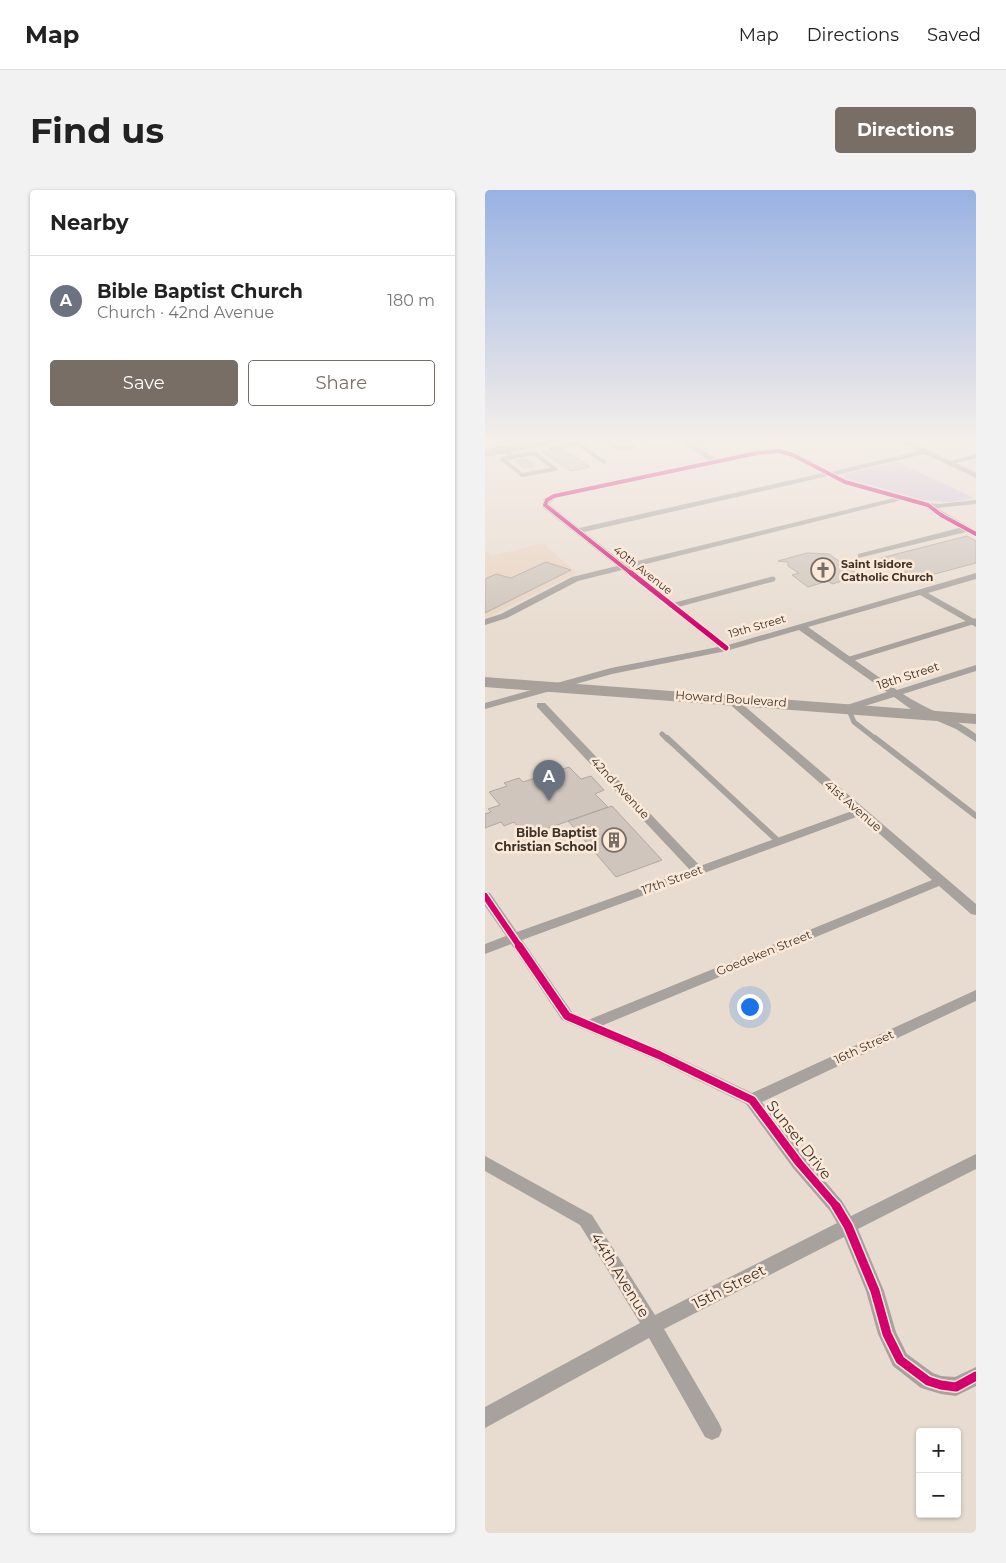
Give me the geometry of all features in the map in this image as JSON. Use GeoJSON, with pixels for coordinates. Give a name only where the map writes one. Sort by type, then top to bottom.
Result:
{"type":"FeatureCollection","features":[{"type":"Feature","properties":{"kind":"main road","name":"Howard Boulevard"},"geometry":{"type":"LineString","coordinates":[[485,682],[976,719]]}},
{"type":"Feature","properties":{"kind":"street","name":"40th Avenue"},"geometry":{"type":"LineString","coordinates":[[544,504],[726,648]]}},
{"type":"Feature","properties":{"kind":"street"},"geometry":{"type":"LineString","coordinates":[[578,531],[697,504]]}},
{"type":"Feature","properties":{"kind":"street"},"geometry":{"type":"LineString","coordinates":[[485,622],[505,616],[575,579],[882,504]]}},
{"type":"Feature","properties":{"kind":"street"},"geometry":{"type":"LineString","coordinates":[[921,504],[939,506],[961,504]]}},
{"type":"Feature","properties":{"kind":"street"},"geometry":{"type":"LineString","coordinates":[[927,505],[976,534]]}},
{"type":"Feature","properties":{"kind":"street"},"geometry":{"type":"LineString","coordinates":[[861,556],[966,528]]}},
{"type":"Feature","properties":{"kind":"street","name":"19th Street"},"geometry":{"type":"LineString","coordinates":[[485,706],[611,671],[726,648],[976,576]]}},
{"type":"Feature","properties":{"kind":"street"},"geometry":{"type":"LineString","coordinates":[[921,592],[975,623]]}},
{"type":"Feature","properties":{"kind":"street"},"geometry":{"type":"LineString","coordinates":[[800,626],[896,694],[932,716],[960,727],[976,738]]}},
{"type":"Feature","properties":{"kind":"street","name":"18th Street"},"geometry":{"type":"LineString","coordinates":[[848,708],[976,668]]}},
{"type":"Feature","properties":{"kind":"street","name":"41st Avenue"},"geometry":{"type":"LineString","coordinates":[[730,700],[976,911]]}},
{"type":"Feature","properties":{"kind":"street","name":"42nd Avenue"},"geometry":{"type":"LineString","coordinates":[[541,705],[698,871]]}},
{"type":"Feature","properties":{"kind":"street","name":"17th Street"},"geometry":{"type":"LineString","coordinates":[[485,949],[860,812]]}},
{"type":"Feature","properties":{"kind":"street","name":"Goedeken Street"},"geometry":{"type":"LineString","coordinates":[[587,1026],[940,881]]}},
{"type":"Feature","properties":{"kind":"street","name":"Sunset Drive"},"geometry":{"type":"LineString","coordinates":[[485,896],[567,1016],[659,1055],[752,1100],[799,1163],[836,1206],[848,1226],[875,1291],[887,1334],[900,1360],[928,1381],[941,1385],[956,1387],[976,1376]]}},
{"type":"Feature","properties":{"kind":"street","name":"16th Street"},"geometry":{"type":"LineString","coordinates":[[752,1100],[976,995]]}},
{"type":"Feature","properties":{"kind":"street","name":"15th Street"},"geometry":{"type":"LineString","coordinates":[[485,1418],[652,1326],[976,1161]]}},
{"type":"Feature","properties":{"kind":"street","name":"44th Avenue"},"geometry":{"type":"LineString","coordinates":[[485,1163],[586,1220],[652,1326],[712,1430]]}},
{"type":"Feature","properties":{"kind":"lane"},"geometry":{"type":"LineString","coordinates":[[672,606],[773,579]]}},
{"type":"Feature","properties":{"kind":"lane"},"geometry":{"type":"LineString","coordinates":[[847,660],[975,623]]}},
{"type":"Feature","properties":{"kind":"lane"},"geometry":{"type":"LineString","coordinates":[[848,708],[854,722],[976,816]]}},
{"type":"Feature","properties":{"kind":"lane"},"geometry":{"type":"LineString","coordinates":[[662,734],[779,842]]}},
{"type":"Feature","properties":{"kind":"shaded area"},"geometry":{"type":"Polygon","coordinates":[[[543,543],[577,573],[485,618],[485,551],[492,556],[543,543]]]}},
{"type":"Feature","properties":{"kind":"building"},"geometry":{"type":"Polygon","coordinates":[[[967,536],[976,541],[976,563],[916,579],[881,558],[967,536]]]}},
{"type":"Feature","properties":{"kind":"building","name":"Saint Isidore Catholic Church"},"geometry":{"type":"Polygon","coordinates":[[[807,553],[829,554],[840,562],[852,564],[850,569],[855,572],[850,573],[856,577],[832,584],[828,581],[808,587],[792,575],[799,573],[788,566],[788,562],[778,561],[807,553]]]}},
{"type":"Feature","properties":{"kind":"building"},"geometry":{"type":"Polygon","coordinates":[[[546,562],[571,570],[485,613],[485,579],[496,574],[511,578],[546,562]]]}},
{"type":"Feature","properties":{"kind":"building"},"geometry":{"type":"Polygon","coordinates":[[[569,767],[581,779],[591,776],[604,790],[595,794],[608,807],[526,836],[514,822],[504,826],[501,822],[485,828],[485,814],[491,812],[488,809],[500,805],[489,792],[507,786],[504,783],[519,778],[523,782],[569,767]]]}},
{"type":"Feature","properties":{"kind":"building","name":"Bible Baptist Christian School"},"geometry":{"type":"Polygon","coordinates":[[[612,806],[662,860],[616,877],[568,821],[612,806]]]}},
{"type":"Feature","properties":{"kind":"cycle path"},"geometry":{"type":"LineString","coordinates":[[546,504],[726,648]]}},
{"type":"Feature","properties":{"kind":"cycle path"},"geometry":{"type":"LineString","coordinates":[[923,504],[976,534]]}},
{"type":"Feature","properties":{"kind":"cycle path"},"geometry":{"type":"LineString","coordinates":[[485,896],[567,1016],[659,1055],[752,1100],[799,1163],[836,1206],[848,1226],[875,1291],[887,1334],[900,1360],[928,1381],[941,1385],[956,1387],[976,1376]]}},
{"type":"Feature","properties":{"kind":"place","name":"Saint Isidore Catholic Church"},"geometry":{"type":"Point","coordinates":[823,570]}},
{"type":"Feature","properties":{"kind":"place","name":"Bible Baptist Church"},"geometry":{"type":"Point","coordinates":[549,801]}},
{"type":"Feature","properties":{"kind":"place","name":"Bible Baptist Christian School"},"geometry":{"type":"Point","coordinates":[614,840]}}]}
